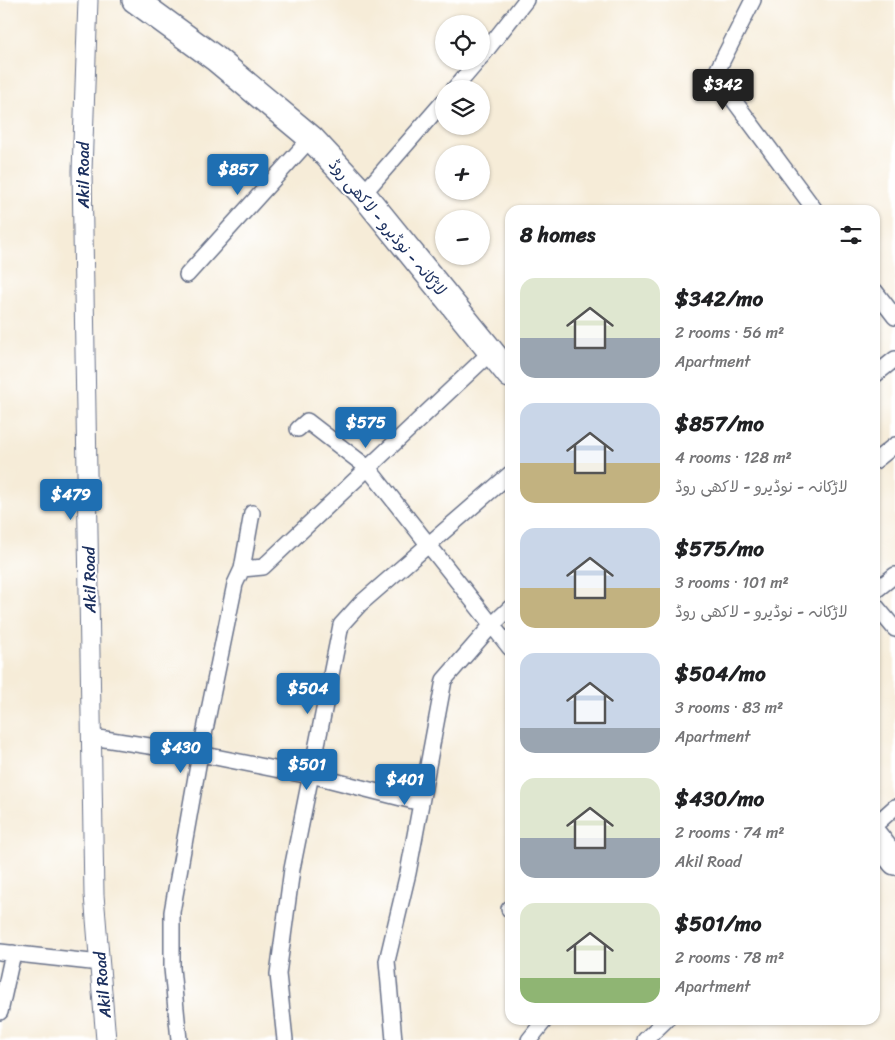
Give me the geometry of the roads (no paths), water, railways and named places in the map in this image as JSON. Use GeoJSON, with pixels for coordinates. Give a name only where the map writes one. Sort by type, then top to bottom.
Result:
{"type":"FeatureCollection","features":[{"type":"Feature","properties":{"kind":"highway","name":"لاڑکانہ - نوڈیرو - لاکھی روڈ"},"geometry":{"type":"LineString","coordinates":[[134,0],[216,60],[310,138],[363,194],[505,369]]}},
{"type":"Feature","properties":{"kind":"highway"},"geometry":{"type":"LineString","coordinates":[[880,842],[895,862]]}},
{"type":"Feature","properties":{"kind":"street","name":"Akil Road"},"geometry":{"type":"LineString","coordinates":[[88,0],[82,171],[94,895],[106,1040]]}},
{"type":"Feature","properties":{"kind":"street"},"geometry":{"type":"LineString","coordinates":[[490,46],[526,0]]}},
{"type":"Feature","properties":{"kind":"street"},"geometry":{"type":"LineString","coordinates":[[753,0],[715,75],[811,205]]}},
{"type":"Feature","properties":{"kind":"street"},"geometry":{"type":"LineString","coordinates":[[462,80],[470,70]]}},
{"type":"Feature","properties":{"kind":"street"},"geometry":{"type":"LineString","coordinates":[[363,194],[435,111]]}},
{"type":"Feature","properties":{"kind":"street"},"geometry":{"type":"LineString","coordinates":[[187,275],[310,138]]}},
{"type":"Feature","properties":{"kind":"street"},"geometry":{"type":"LineString","coordinates":[[880,300],[895,317]]}},
{"type":"Feature","properties":{"kind":"street"},"geometry":{"type":"LineString","coordinates":[[242,570],[262,567],[491,352]]}},
{"type":"Feature","properties":{"kind":"street"},"geometry":{"type":"LineString","coordinates":[[880,371],[895,359]]}},
{"type":"Feature","properties":{"kind":"street"},"geometry":{"type":"LineString","coordinates":[[298,429],[307,421],[368,468],[505,642]]}},
{"type":"Feature","properties":{"kind":"street"},"geometry":{"type":"LineString","coordinates":[[880,456],[895,445]]}},
{"type":"Feature","properties":{"kind":"street"},"geometry":{"type":"LineString","coordinates":[[285,1040],[278,974],[292,869],[341,625],[360,604],[505,478]]}},
{"type":"Feature","properties":{"kind":"street"},"geometry":{"type":"LineString","coordinates":[[179,1040],[172,968],[172,912],[200,754],[235,584],[242,570],[252,513]]}},
{"type":"Feature","properties":{"kind":"street"},"geometry":{"type":"LineString","coordinates":[[880,586],[895,574]]}},
{"type":"Feature","properties":{"kind":"street"},"geometry":{"type":"LineString","coordinates":[[880,611],[895,629]]}},
{"type":"Feature","properties":{"kind":"street"},"geometry":{"type":"LineString","coordinates":[[394,1040],[387,961],[408,873],[444,680],[505,613]]}},
{"type":"Feature","properties":{"kind":"street"},"geometry":{"type":"LineString","coordinates":[[92,737],[200,754],[311,775],[421,803]]}},
{"type":"Feature","properties":{"kind":"street"},"geometry":{"type":"LineString","coordinates":[[880,820],[895,807]]}},
{"type":"Feature","properties":{"kind":"street"},"geometry":{"type":"LineString","coordinates":[[0,1012],[6,953],[100,963]]}},
{"type":"Feature","properties":{"kind":"street"},"geometry":{"type":"LineString","coordinates":[[529,1040],[541,1025]]}},
{"type":"Feature","properties":{"kind":"street"},"geometry":{"type":"LineString","coordinates":[[645,1040],[661,1025]]}}]}
